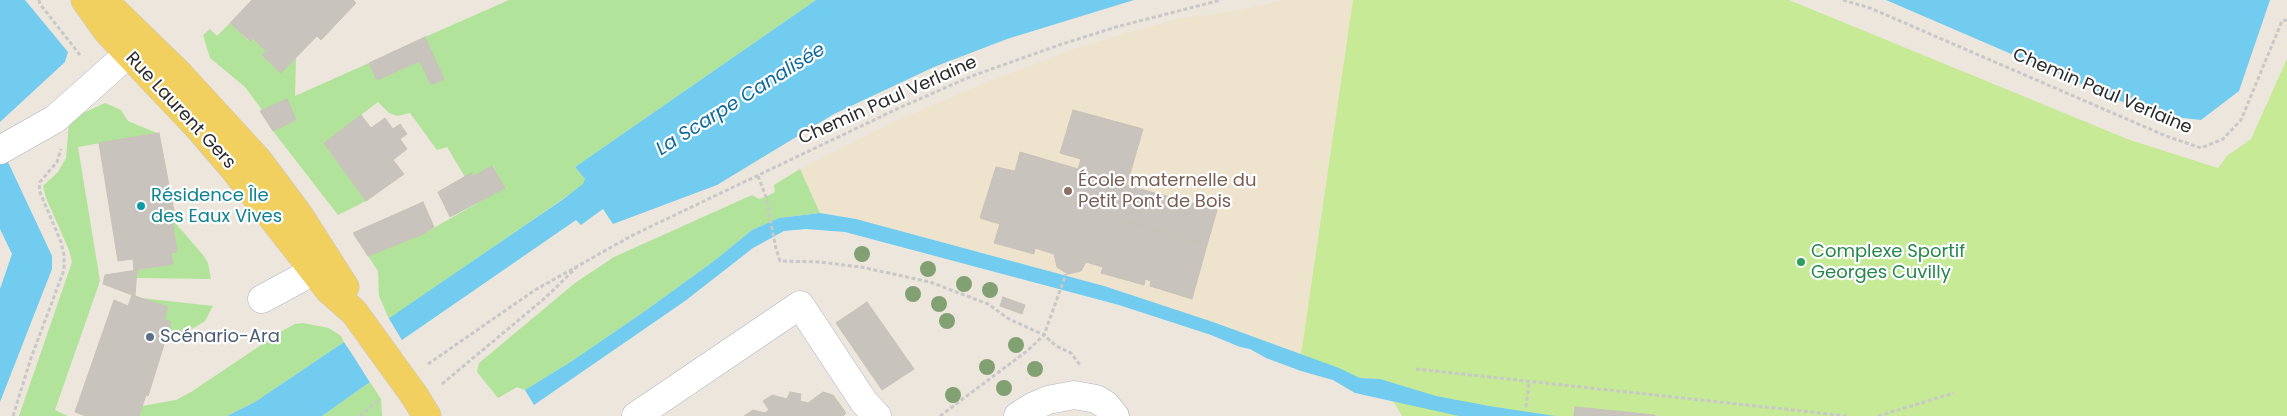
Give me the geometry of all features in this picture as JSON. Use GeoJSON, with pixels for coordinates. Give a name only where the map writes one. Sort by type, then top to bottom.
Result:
{"type":"FeatureCollection","features":[{"type":"Feature","properties":{"kind":"main road","name":"Rue Laurent Gers"},"geometry":{"type":"LineString","coordinates":[[85,0],[108,32],[219,151],[329,290],[354,312],[423,408]]}},
{"type":"Feature","properties":{"kind":"main road","name":"Rue Laurent Gers"},"geometry":{"type":"LineString","coordinates":[[103,0],[186,81],[273,180],[343,282],[354,312]]}},
{"type":"Feature","properties":{"kind":"lane"},"geometry":{"type":"LineString","coordinates":[[6,146],[55,119],[128,54]]}},
{"type":"Feature","properties":{"kind":"lane"},"geometry":{"type":"LineString","coordinates":[[262,298],[285,287],[312,268]]}},
{"type":"Feature","properties":{"kind":"lane"},"geometry":{"type":"LineString","coordinates":[[636,416],[800,305],[864,402],[877,416]]}},
{"type":"Feature","properties":{"kind":"lane"},"geometry":{"type":"LineString","coordinates":[[1018,416],[1032,407],[1061,396],[1086,396],[1096,399],[1106,405],[1115,416]]}},
{"type":"Feature","properties":{"kind":"path","name":"Chemin Paul Verlaine"},"geometry":{"type":"LineString","coordinates":[[581,264],[633,235],[899,108],[972,76],[1116,27],[1221,0]]}},
{"type":"Feature","properties":{"kind":"path","name":"Chemin Paul Verlaine"},"geometry":{"type":"LineString","coordinates":[[1843,0],[1870,8],[2166,136],[2201,148],[2223,139],[2241,120],[2282,21],[2287,20]]}},
{"type":"Feature","properties":{"kind":"path"},"geometry":{"type":"LineString","coordinates":[[13,416],[31,358],[64,270],[64,255],[61,242],[39,190],[40,182],[62,153],[55,119]]}},
{"type":"Feature","properties":{"kind":"path"},"geometry":{"type":"LineString","coordinates":[[758,176],[766,197],[776,250],[780,261],[819,262],[861,267],[930,282],[988,304],[1009,319],[1044,335],[1056,346],[1071,353],[1080,364],[1086,396]]}},
{"type":"Feature","properties":{"kind":"path"},"geometry":{"type":"LineString","coordinates":[[424,367],[535,290],[581,264]]}},
{"type":"Feature","properties":{"kind":"path"},"geometry":{"type":"LineString","coordinates":[[423,408],[446,380],[545,298],[581,264]]}},
{"type":"Feature","properties":{"kind":"path"},"geometry":{"type":"LineString","coordinates":[[940,416],[1027,351],[1044,335],[1066,275]]}},
{"type":"Feature","properties":{"kind":"path"},"geometry":{"type":"LineString","coordinates":[[1416,369],[1848,416]]}},
{"type":"Feature","properties":{"kind":"path"},"geometry":{"type":"LineString","coordinates":[[1526,407],[1529,382]]}},
{"type":"Feature","properties":{"kind":"path"},"geometry":{"type":"LineString","coordinates":[[1878,416],[1954,392]]}},
{"type":"Feature","properties":{"kind":"path"},"geometry":{"type":"LineString","coordinates":[[360,416],[381,399]]}},
{"type":"Feature","properties":{"kind":"shaded area","name":"École maternelle du Petit Pont de Bois"},"geometry":{"type":"Polygon","coordinates":[[[1283,0],[1353,0],[1301,355],[1104,286],[856,219],[820,213],[800,169],[887,125],[982,84],[1079,47],[1177,19],[1241,10],[1283,0]]]}},
{"type":"Feature","properties":{"kind":"green space"},"geometry":{"type":"Polygon","coordinates":[[[509,0],[816,0],[575,167],[585,179],[583,185],[389,319],[379,296],[378,271],[368,256],[423,234],[504,188],[493,166],[472,177],[465,177],[447,147],[437,150],[410,113],[397,116],[389,113],[378,102],[324,143],[366,201],[338,215],[273,131],[296,120],[262,110],[245,87],[210,58],[203,35],[210,29],[217,36],[230,23],[249,41],[253,38],[266,51],[262,55],[281,73],[296,58],[295,96],[369,63],[377,80],[420,61],[431,85],[444,79],[425,37],[509,0]]]}},
{"type":"Feature","properties":{"kind":"green space","name":"Complexe Sportif Georges Cuvilly"},"geometry":{"type":"Polygon","coordinates":[[[1353,0],[1789,0],[2130,140],[2218,168],[2227,156],[2251,139],[2287,59],[2287,416],[1402,416],[1380,379],[1360,378],[1301,355],[1353,0]]]}},
{"type":"Feature","properties":{"kind":"green space"},"geometry":{"type":"Polygon","coordinates":[[[105,103],[121,110],[128,121],[157,133],[78,147],[100,281],[55,410],[68,416],[19,416],[72,262],[43,186],[58,172],[66,158],[69,122],[72,118],[105,103]]]}},
{"type":"Feature","properties":{"kind":"green space"},"geometry":{"type":"Polygon","coordinates":[[[800,169],[820,213],[779,218],[752,230],[714,261],[645,311],[572,361],[525,390],[517,387],[498,398],[477,372],[479,363],[575,283],[614,257],[752,195],[759,199],[766,197],[775,192],[774,185],[800,169]]]}},
{"type":"Feature","properties":{"kind":"green space"},"geometry":{"type":"Polygon","coordinates":[[[172,219],[203,255],[208,263],[211,279],[136,278],[137,270],[172,264],[171,253],[177,252],[172,219]]]}},
{"type":"Feature","properties":{"kind":"green space"},"geometry":{"type":"Polygon","coordinates":[[[142,298],[213,306],[205,321],[189,331],[166,336],[171,322],[164,319],[168,307],[142,298]]]}},
{"type":"Feature","properties":{"kind":"green space"},"geometry":{"type":"Polygon","coordinates":[[[303,323],[329,328],[341,336],[344,342],[255,402],[227,416],[139,416],[142,406],[176,400],[282,331],[295,324],[303,323]]]}},
{"type":"Feature","properties":{"kind":"green space"},"geometry":{"type":"Polygon","coordinates":[[[370,382],[381,399],[382,416],[322,416],[370,382]]]}},
{"type":"Feature","properties":{"kind":"water"},"geometry":{"type":"Polygon","coordinates":[[[0,0],[25,0],[68,52],[65,62],[0,122],[0,0]]]}},
{"type":"Feature","properties":{"kind":"water","name":"La Scarpe Canalisée"},"geometry":{"type":"Polygon","coordinates":[[[816,0],[1134,0],[1007,39],[934,67],[834,114],[717,185],[613,224],[603,209],[581,225],[576,220],[402,340],[363,371],[370,382],[322,416],[227,416],[255,402],[344,342],[347,347],[562,200],[583,184],[585,179],[575,167],[816,0]]]}},
{"type":"Feature","properties":{"kind":"water"},"geometry":{"type":"Polygon","coordinates":[[[1886,0],[2270,0],[2239,91],[2201,120],[2174,117],[2139,109],[1886,0]]]}},
{"type":"Feature","properties":{"kind":"water"},"geometry":{"type":"Polygon","coordinates":[[[0,145],[52,256],[52,269],[0,402],[0,289],[12,254],[0,229],[0,145]]]}},
{"type":"Feature","properties":{"kind":"water"},"geometry":{"type":"Polygon","coordinates":[[[820,213],[856,219],[1104,286],[1213,322],[1339,368],[1360,378],[1380,379],[1436,396],[1555,416],[1459,416],[1355,393],[1333,380],[1266,358],[1250,349],[1119,305],[845,232],[806,229],[784,231],[753,248],[685,301],[534,405],[525,390],[572,361],[645,311],[714,261],[752,230],[779,218],[820,213]]]}},
{"type":"Feature","properties":{"kind":"pier"},"geometry":{"type":"Polygon","coordinates":[[[388,317],[403,342],[366,372],[372,381],[371,384],[343,340],[348,344],[388,317]]]}},
{"type":"Feature","properties":{"kind":"building"},"geometry":{"type":"Polygon","coordinates":[[[252,0],[353,0],[356,3],[321,40],[317,36],[281,73],[262,55],[266,51],[253,38],[250,41],[230,23],[252,0]]]}},
{"type":"Feature","properties":{"kind":"building"},"geometry":{"type":"Polygon","coordinates":[[[425,37],[444,79],[431,85],[420,61],[377,80],[369,63],[425,37]]]}},
{"type":"Feature","properties":{"kind":"building"},"geometry":{"type":"Polygon","coordinates":[[[287,99],[296,120],[273,131],[260,111],[287,99]]]}},
{"type":"Feature","properties":{"kind":"building"},"geometry":{"type":"Polygon","coordinates":[[[1073,110],[1143,129],[1117,219],[1207,245],[1192,299],[1150,286],[1151,281],[1145,279],[1144,285],[1101,273],[1103,267],[1086,262],[1081,271],[1068,274],[1057,267],[1054,254],[1035,248],[1034,254],[994,243],[1000,224],[980,218],[996,167],[1015,171],[1020,152],[1078,169],[1081,159],[1060,153],[1073,110]]]}},
{"type":"Feature","properties":{"kind":"building"},"geometry":{"type":"Polygon","coordinates":[[[361,115],[371,128],[385,118],[393,129],[400,124],[407,134],[400,139],[407,149],[393,160],[404,174],[366,201],[324,143],[361,115]]]}},
{"type":"Feature","properties":{"kind":"building","name":"Résidence Île des Eaux Vives"},"geometry":{"type":"Polygon","coordinates":[[[159,133],[174,211],[171,212],[177,252],[171,253],[173,264],[134,270],[133,259],[118,261],[99,143],[159,133]]]}},
{"type":"Feature","properties":{"kind":"building"},"geometry":{"type":"Polygon","coordinates":[[[492,166],[505,188],[484,199],[472,177],[492,166]]]}},
{"type":"Feature","properties":{"kind":"building"},"geometry":{"type":"Polygon","coordinates":[[[471,173],[484,199],[450,217],[438,192],[471,173]]]}},
{"type":"Feature","properties":{"kind":"building"},"geometry":{"type":"Polygon","coordinates":[[[1126,185],[1217,210],[1207,245],[1117,219],[1126,185]]]}},
{"type":"Feature","properties":{"kind":"building"},"geometry":{"type":"Polygon","coordinates":[[[423,202],[434,227],[423,234],[368,256],[353,233],[423,202]]]}},
{"type":"Feature","properties":{"kind":"building"},"geometry":{"type":"Polygon","coordinates":[[[137,270],[135,296],[103,284],[105,275],[137,270]]]}},
{"type":"Feature","properties":{"kind":"building"},"geometry":{"type":"Polygon","coordinates":[[[132,295],[168,307],[164,319],[171,322],[148,396],[146,395],[139,416],[86,416],[75,412],[114,300],[128,306],[132,295]]]}},
{"type":"Feature","properties":{"kind":"building"},"geometry":{"type":"Polygon","coordinates":[[[1003,297],[1025,305],[1022,314],[1000,306],[1003,297]]]}},
{"type":"Feature","properties":{"kind":"building"},"geometry":{"type":"Polygon","coordinates":[[[867,302],[914,369],[882,390],[836,323],[867,302]]]}},
{"type":"Feature","properties":{"kind":"building"},"geometry":{"type":"Polygon","coordinates":[[[790,392],[801,394],[800,401],[808,403],[823,392],[833,395],[846,413],[843,416],[744,416],[753,410],[765,413],[769,410],[763,401],[772,395],[787,399],[790,392]]]}},
{"type":"Feature","properties":{"kind":"building"},"geometry":{"type":"Polygon","coordinates":[[[1575,407],[1655,415],[1655,416],[1574,416],[1575,407]]]}},
{"type":"Feature","properties":{"kind":"place","name":"École maternelle du Petit Pont de Bois"},"geometry":{"type":"Point","coordinates":[1068,191]}},
{"type":"Feature","properties":{"kind":"place","name":"Résidence Île des Eaux Vives"},"geometry":{"type":"Point","coordinates":[141,206]}},
{"type":"Feature","properties":{"kind":"place","name":"Complexe Sportif Georges Cuvilly"},"geometry":{"type":"Point","coordinates":[1801,262]}},
{"type":"Feature","properties":{"kind":"place","name":"Scénario-Ara"},"geometry":{"type":"Point","coordinates":[150,337]}}]}
